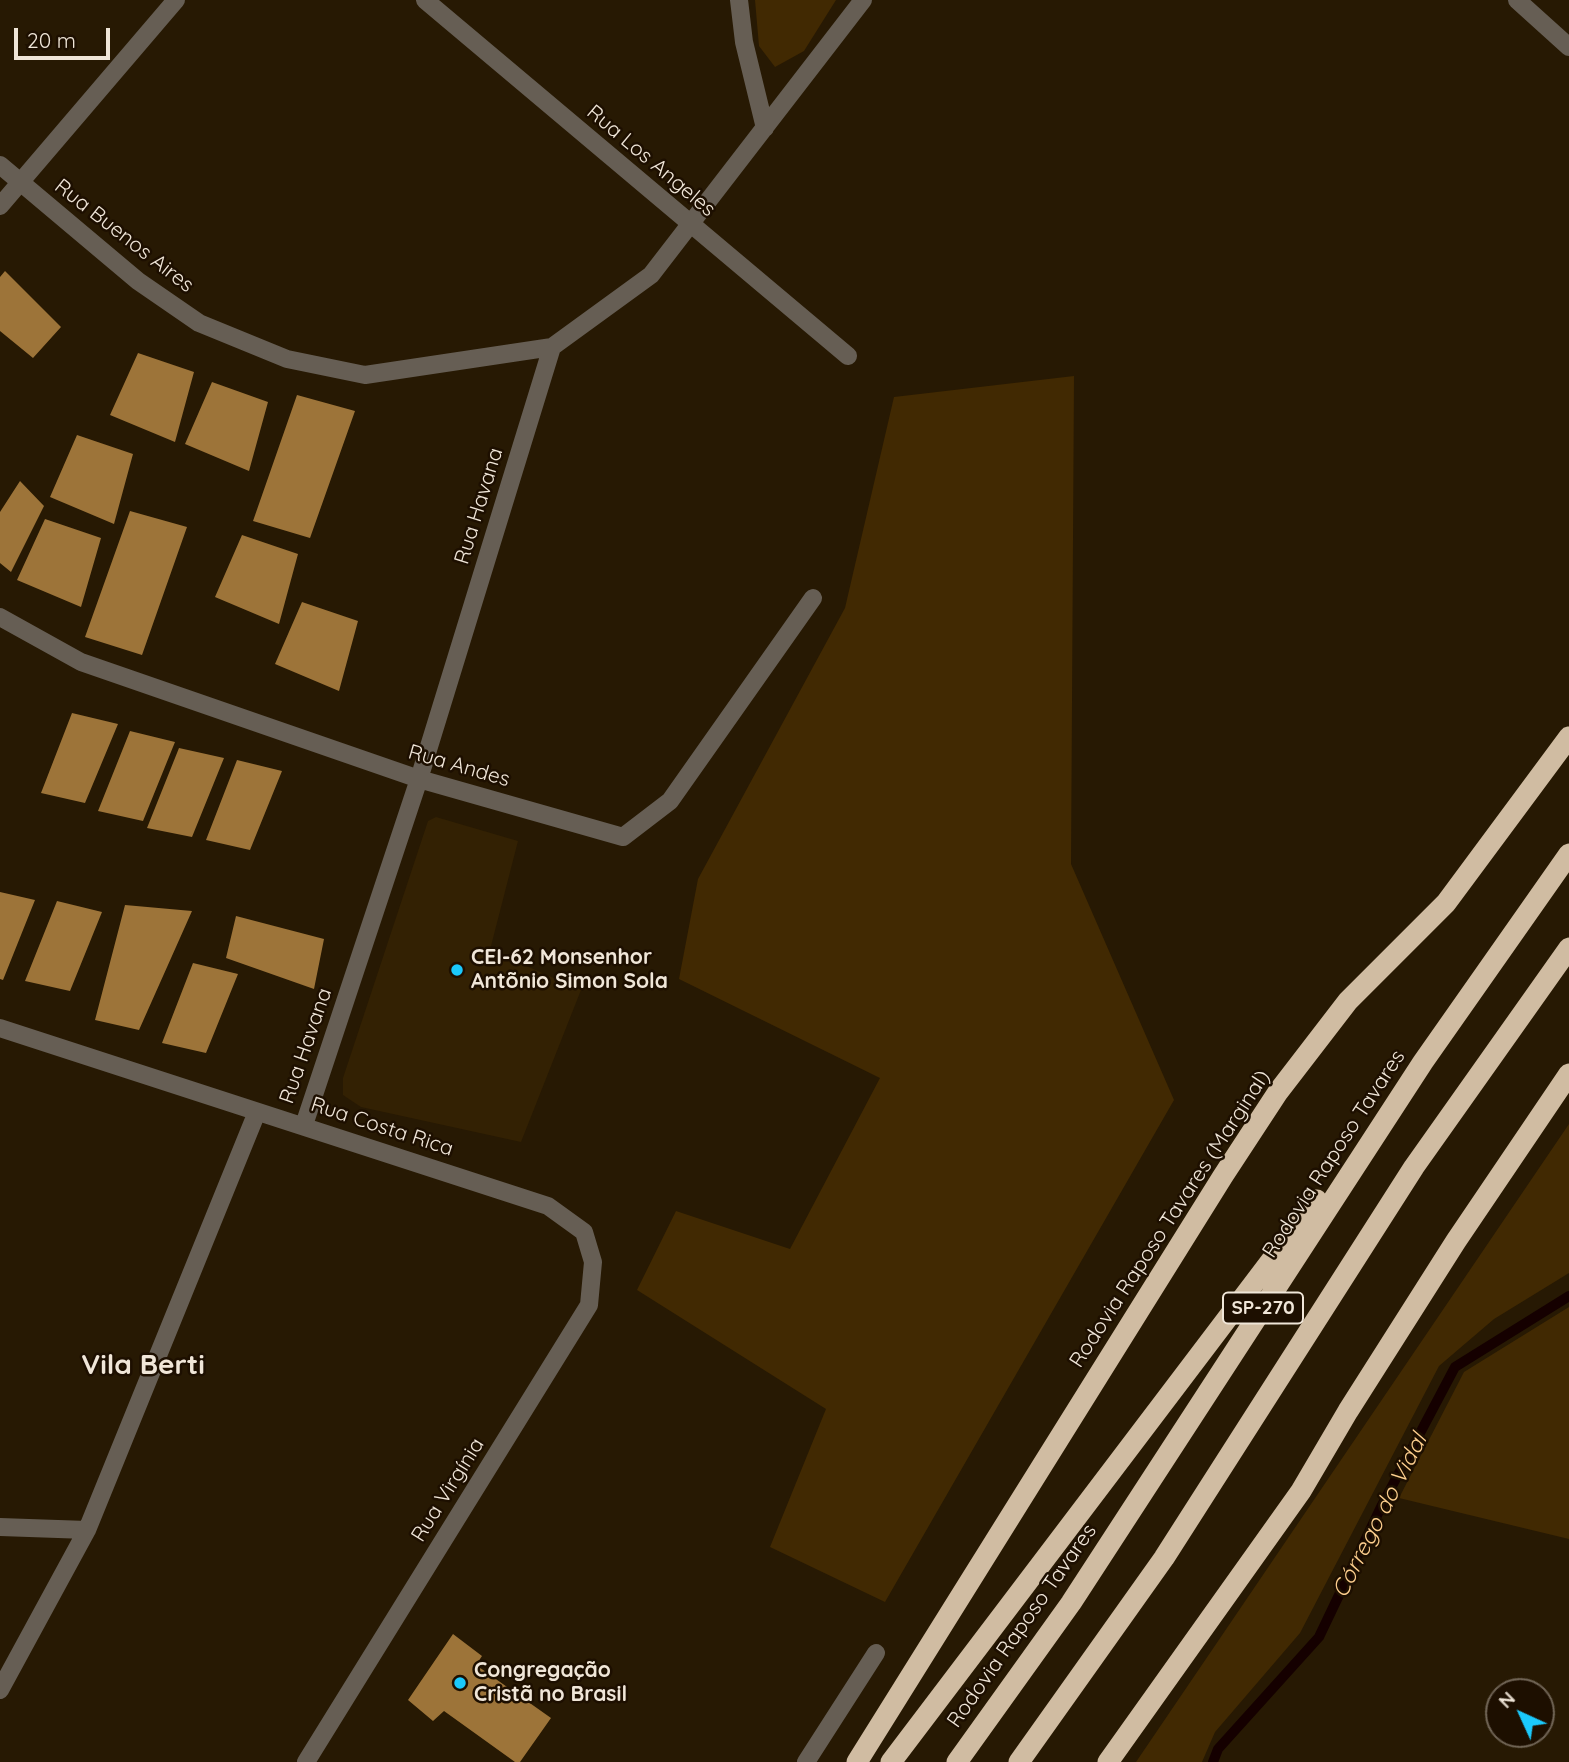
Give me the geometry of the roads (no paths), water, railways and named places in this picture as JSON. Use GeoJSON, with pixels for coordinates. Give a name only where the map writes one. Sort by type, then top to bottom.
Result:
{"type":"FeatureCollection","features":[{"type":"Feature","properties":{"kind":"highway","name":"Rodovia Raposo Tavares (Marginal)"},"geometry":{"type":"LineString","coordinates":[[857,1762],[1278,1092],[1348,1001],[1447,903],[1569,737]]}},
{"type":"Feature","properties":{"kind":"highway","name":"Rodovia Raposo Tavares"},"geometry":{"type":"LineString","coordinates":[[957,1762],[1071,1603],[1423,1062],[1569,854]]}},
{"type":"Feature","properties":{"kind":"highway","name":"SP-270"},"geometry":{"type":"LineString","coordinates":[[1019,1762],[1164,1558],[1414,1167],[1569,948]]}},
{"type":"Feature","properties":{"kind":"highway"},"geometry":{"type":"LineString","coordinates":[[891,1762],[1423,1062]]}},
{"type":"Feature","properties":{"kind":"highway"},"geometry":{"type":"LineString","coordinates":[[1108,1762],[1301,1491],[1348,1411],[1442,1264],[1569,1074]]}},
{"type":"Feature","properties":{"kind":"street"},"geometry":{"type":"LineString","coordinates":[[0,206],[176,0]]}},
{"type":"Feature","properties":{"kind":"street","name":"Rua Los Angeles"},"geometry":{"type":"LineString","coordinates":[[425,0],[848,356]]}},
{"type":"Feature","properties":{"kind":"street"},"geometry":{"type":"LineString","coordinates":[[739,0],[744,42],[765,128]]}},
{"type":"Feature","properties":{"kind":"street"},"geometry":{"type":"LineString","coordinates":[[552,347],[651,275],[863,0]]}},
{"type":"Feature","properties":{"kind":"street"},"geometry":{"type":"LineString","coordinates":[[1517,0],[1569,47]]}},
{"type":"Feature","properties":{"kind":"street","name":"Rua Buenos Aires"},"geometry":{"type":"LineString","coordinates":[[0,164],[138,281],[199,323],[287,359],[365,375],[552,347]]}},
{"type":"Feature","properties":{"kind":"street","name":"Rua Havana"},"geometry":{"type":"LineString","coordinates":[[303,1125],[419,779],[552,347]]}},
{"type":"Feature","properties":{"kind":"street","name":"Rua Andes"},"geometry":{"type":"LineString","coordinates":[[0,617],[81,662],[419,779],[623,837],[670,802],[813,598]]}},
{"type":"Feature","properties":{"kind":"street","name":"Rua Costa Rica"},"geometry":{"type":"LineString","coordinates":[[0,1028],[548,1206],[584,1232]]}},
{"type":"Feature","properties":{"kind":"street"},"geometry":{"type":"LineString","coordinates":[[0,1690],[87,1530],[257,1112]]}},
{"type":"Feature","properties":{"kind":"street","name":"Rua Virgínia"},"geometry":{"type":"LineString","coordinates":[[306,1762],[589,1305],[593,1262],[584,1232]]}},
{"type":"Feature","properties":{"kind":"street"},"geometry":{"type":"LineString","coordinates":[[0,1527],[87,1530]]}},
{"type":"Feature","properties":{"kind":"street"},"geometry":{"type":"LineString","coordinates":[[806,1762],[876,1653]]}},
{"type":"Feature","properties":{"kind":"waterway","name":"Córrego do Vidal"},"geometry":{"type":"LineString","coordinates":[[1213,1762],[1218,1749],[1319,1637],[1382,1505],[1455,1367],[1569,1296]]}},
{"type":"Feature","properties":{"kind":"place","name":"CEI-62 Monsenhor Antõnio Simon Sola"},"geometry":{"type":"Point","coordinates":[457,970]}},
{"type":"Feature","properties":{"kind":"place","name":"Congregação Cristã no Brasil"},"geometry":{"type":"Point","coordinates":[460,1683]}},
{"type":"Feature","properties":{"kind":"district","name":"Vila Berti"},"geometry":{"type":"Point","coordinates":[143,1366]}}]}
